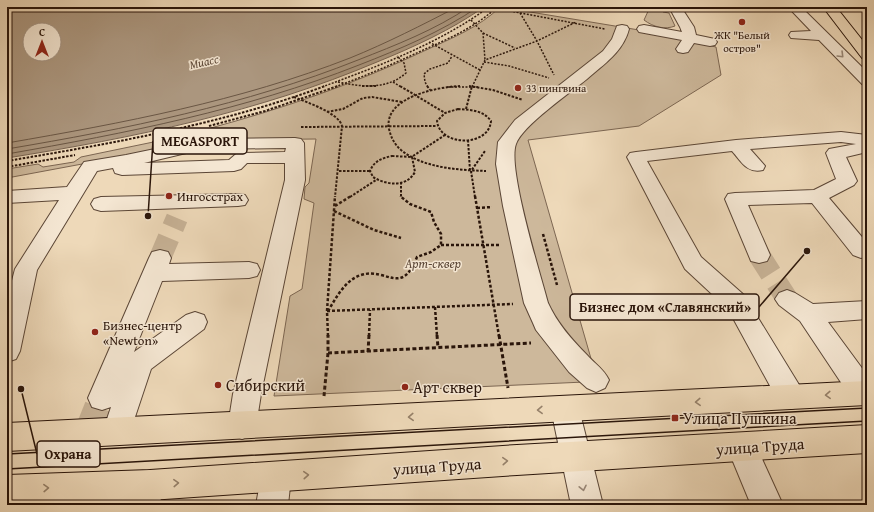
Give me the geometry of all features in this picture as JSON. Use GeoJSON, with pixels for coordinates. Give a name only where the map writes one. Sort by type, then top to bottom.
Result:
{"type":"FeatureCollection","features":[{"type":"Feature","properties":{"kind":"main road"},"geometry":{"type":"LineString","coordinates":[[829,7],[866,54]]}},
{"type":"Feature","properties":{"kind":"main road"},"geometry":{"type":"LineString","coordinates":[[7,437],[866,393]]}},
{"type":"Feature","properties":{"kind":"main road","name":"улица Труда"},"geometry":{"type":"LineString","coordinates":[[7,490],[146,495],[274,491],[576,456],[867,439]]}},
{"type":"Feature","properties":{"kind":"street"},"geometry":{"type":"LineString","coordinates":[[675,7],[687,27],[690,38],[682,52]]}},
{"type":"Feature","properties":{"kind":"street"},"geometry":{"type":"LineString","coordinates":[[794,7],[867,81]]}},
{"type":"Feature","properties":{"kind":"street"},"geometry":{"type":"LineString","coordinates":[[644,29],[710,42]]}},
{"type":"Feature","properties":{"kind":"street"},"geometry":{"type":"LineString","coordinates":[[596,380],[578,364],[558,341],[545,323],[536,303],[505,164],[505,152],[507,142],[521,124],[608,54],[619,40],[615,30]]}},
{"type":"Feature","properties":{"kind":"street"},"geometry":{"type":"LineString","coordinates":[[796,35],[823,36]]}},
{"type":"Feature","properties":{"kind":"street"},"geometry":{"type":"LineString","coordinates":[[791,397],[736,302],[693,263],[636,158],[736,145],[841,137],[867,140]]}},
{"type":"Feature","properties":{"kind":"street"},"geometry":{"type":"LineString","coordinates":[[736,145],[756,166]]}},
{"type":"Feature","properties":{"kind":"street"},"geometry":{"type":"LineString","coordinates":[[759,255],[735,199],[817,196],[847,181],[834,153],[867,147]]}},
{"type":"Feature","properties":{"kind":"street"},"geometry":{"type":"LineString","coordinates":[[7,351],[26,269],[91,166],[126,161],[122,169],[234,165],[242,158],[294,157],[296,180],[247,394],[242,426]]}},
{"type":"Feature","properties":{"kind":"street"},"geometry":{"type":"LineString","coordinates":[[7,197],[73,193]]}},
{"type":"Feature","properties":{"kind":"street"},"geometry":{"type":"LineString","coordinates":[[817,196],[861,250]]}},
{"type":"Feature","properties":{"kind":"street"},"geometry":{"type":"LineString","coordinates":[[101,204],[184,203],[238,200]]}},
{"type":"Feature","properties":{"kind":"street"},"geometry":{"type":"LineString","coordinates":[[102,398],[157,266],[249,270]]}},
{"type":"Feature","properties":{"kind":"street"},"geometry":{"type":"LineString","coordinates":[[787,299],[809,314],[866,393]]}},
{"type":"Feature","properties":{"kind":"street"},"geometry":{"type":"LineString","coordinates":[[809,314],[867,310]]}},
{"type":"Feature","properties":{"kind":"street"},"geometry":{"type":"LineString","coordinates":[[117,431],[140,362],[195,322]]}},
{"type":"Feature","properties":{"kind":"street"},"geometry":{"type":"LineString","coordinates":[[565,409],[587,505]]}},
{"type":"Feature","properties":{"kind":"street"},"geometry":{"type":"LineString","coordinates":[[742,447],[767,505]]}},
{"type":"Feature","properties":{"kind":"path"},"geometry":{"type":"LineString","coordinates":[[7,161],[139,137],[201,123],[294,97],[337,81],[429,42],[471,20],[489,7],[615,30]]}},
{"type":"Feature","properties":{"kind":"path"},"geometry":{"type":"LineString","coordinates":[[208,127],[300,100],[346,84],[435,45],[475,24],[496,8]]}},
{"type":"Feature","properties":{"kind":"path"},"geometry":{"type":"LineString","coordinates":[[520,13],[537,41],[557,81]]}},
{"type":"Feature","properties":{"kind":"path"},"geometry":{"type":"LineString","coordinates":[[471,20],[483,33],[515,48]]}},
{"type":"Feature","properties":{"kind":"path"},"geometry":{"type":"LineString","coordinates":[[484,61],[515,48],[537,41],[576,22]]}},
{"type":"Feature","properties":{"kind":"path"},"geometry":{"type":"LineString","coordinates":[[466,109],[472,86],[484,61],[483,33]]}},
{"type":"Feature","properties":{"kind":"path"},"geometry":{"type":"LineString","coordinates":[[429,42],[480,70]]}},
{"type":"Feature","properties":{"kind":"path"},"geometry":{"type":"LineString","coordinates":[[430,90],[424,82],[424,74],[430,69],[448,62],[452,55]]}},
{"type":"Feature","properties":{"kind":"path"},"geometry":{"type":"LineString","coordinates":[[337,81],[361,86],[387,84],[393,82],[401,78],[406,73],[404,63],[398,56]]}},
{"type":"Feature","properties":{"kind":"path"},"geometry":{"type":"LineString","coordinates":[[484,61],[509,66],[550,78]]}},
{"type":"Feature","properties":{"kind":"path"},"geometry":{"type":"LineString","coordinates":[[383,82],[387,84]]}},
{"type":"Feature","properties":{"kind":"path"},"geometry":{"type":"LineString","coordinates":[[393,82],[445,114]]}},
{"type":"Feature","properties":{"kind":"path"},"geometry":{"type":"LineString","coordinates":[[470,171],[423,162],[412,157],[395,144],[390,138],[389,126],[393,112],[403,102],[415,96],[430,90],[449,87],[472,86],[506,93],[529,103]]}},
{"type":"Feature","properties":{"kind":"path"},"geometry":{"type":"LineString","coordinates":[[326,112],[343,109],[363,98],[372,96],[403,102]]}},
{"type":"Feature","properties":{"kind":"path"},"geometry":{"type":"LineString","coordinates":[[294,97],[341,121],[342,126],[327,311],[328,353],[323,403]]}},
{"type":"Feature","properties":{"kind":"path"},"geometry":{"type":"LineString","coordinates":[[466,109],[482,113],[492,121],[493,126],[488,134],[475,139],[460,140],[445,135],[440,131],[437,126],[437,121],[445,114],[466,109]]}},
{"type":"Feature","properties":{"kind":"path"},"geometry":{"type":"LineString","coordinates":[[342,126],[437,126]]}},
{"type":"Feature","properties":{"kind":"path"},"geometry":{"type":"LineString","coordinates":[[370,170],[374,163],[381,158],[392,156],[412,157],[445,135]]}},
{"type":"Feature","properties":{"kind":"path"},"geometry":{"type":"LineString","coordinates":[[468,140],[470,171],[508,393]]}},
{"type":"Feature","properties":{"kind":"path"},"geometry":{"type":"LineString","coordinates":[[470,171],[489,145]]}},
{"type":"Feature","properties":{"kind":"path"},"geometry":{"type":"LineString","coordinates":[[7,167],[76,155]]}},
{"type":"Feature","properties":{"kind":"path"},"geometry":{"type":"LineString","coordinates":[[370,170],[371,174],[376,180],[385,183],[402,182],[412,177],[415,172],[412,157]]}},
{"type":"Feature","properties":{"kind":"path"},"geometry":{"type":"LineString","coordinates":[[339,172],[370,170]]}},
{"type":"Feature","properties":{"kind":"path"},"geometry":{"type":"LineString","coordinates":[[335,206],[376,180]]}},
{"type":"Feature","properties":{"kind":"path"},"geometry":{"type":"LineString","coordinates":[[402,182],[400,195],[403,200],[408,204],[431,212],[434,222],[442,234],[441,245]]}},
{"type":"Feature","properties":{"kind":"path"},"geometry":{"type":"LineString","coordinates":[[334,211],[374,230],[401,238]]}},
{"type":"Feature","properties":{"kind":"path"},"geometry":{"type":"LineString","coordinates":[[327,311],[348,282],[361,275],[373,274],[394,279],[405,277],[412,270],[417,257],[431,252],[441,245],[484,246],[545,244]]}},
{"type":"Feature","properties":{"kind":"path"},"geometry":{"type":"LineString","coordinates":[[327,311],[536,303]]}},
{"type":"Feature","properties":{"kind":"path"},"geometry":{"type":"LineString","coordinates":[[435,307],[438,348]]}},
{"type":"Feature","properties":{"kind":"path"},"geometry":{"type":"LineString","coordinates":[[368,352],[370,310]]}},
{"type":"Feature","properties":{"kind":"path"},"geometry":{"type":"LineString","coordinates":[[328,353],[558,341]]}},
{"type":"Feature","properties":{"kind":"green space","name":"Арт-сквер"},"geometry":{"type":"Polygon","coordinates":[[[500,7],[639,30],[716,47],[721,75],[639,126],[528,140],[592,362],[607,381],[274,396],[290,296],[302,289],[314,203],[304,199],[305,187],[309,183],[316,139],[211,140],[7,178],[7,169],[38,164],[43,167],[74,162],[81,157],[163,140],[179,140],[180,144],[211,137],[207,129],[263,113],[317,95],[398,63],[474,27],[500,7]]]}},
{"type":"Feature","properties":{"kind":"green space"},"geometry":{"type":"Polygon","coordinates":[[[650,7],[660,7],[663,12],[669,13],[675,26],[667,28],[659,27],[644,20],[650,7]]]}},
{"type":"Feature","properties":{"kind":"water","name":"Миасс"},"geometry":{"type":"Polygon","coordinates":[[[7,7],[484,7],[432,38],[332,80],[287,95],[195,121],[101,142],[7,158],[7,7]]]}},
{"type":"Feature","properties":{"kind":"tunnel"},"geometry":{"type":"LineString","coordinates":[[160,258],[177,218]]}},
{"type":"Feature","properties":{"kind":"tunnel"},"geometry":{"type":"LineString","coordinates":[[759,255],[787,299]]}},
{"type":"Feature","properties":{"kind":"tunnel"},"geometry":{"type":"LineString","coordinates":[[88,433],[102,398]]}},
{"type":"Feature","properties":{"kind":"tram line"},"geometry":{"type":"LineString","coordinates":[[7,454],[867,408]]}},
{"type":"Feature","properties":{"kind":"tram line"},"geometry":{"type":"LineString","coordinates":[[7,469],[867,421]]}},
{"type":"Feature","properties":{"kind":"place","name":"ЖК \"Белый остров\""},"geometry":{"type":"Point","coordinates":[742,22]}},
{"type":"Feature","properties":{"kind":"place","name":"33 пингвина"},"geometry":{"type":"Point","coordinates":[518,88]}},
{"type":"Feature","properties":{"kind":"place","name":"Ингосстрах"},"geometry":{"type":"Point","coordinates":[169,196]}},
{"type":"Feature","properties":{"kind":"place","name":"MEGASPORT"},"geometry":{"type":"Point","coordinates":[148,216]}},
{"type":"Feature","properties":{"kind":"place","name":"Бизнес дом «Славянский»"},"geometry":{"type":"Point","coordinates":[807,251]}},
{"type":"Feature","properties":{"kind":"place","name":"Бизнес-центр «Newton»"},"geometry":{"type":"Point","coordinates":[95,332]}},
{"type":"Feature","properties":{"kind":"place","name":"Сибирский"},"geometry":{"type":"Point","coordinates":[218,385]}},
{"type":"Feature","properties":{"kind":"place","name":"Арт сквер"},"geometry":{"type":"Point","coordinates":[405,387]}},
{"type":"Feature","properties":{"kind":"place","name":"Охрана"},"geometry":{"type":"Point","coordinates":[21,389]}},
{"type":"Feature","properties":{"kind":"place","name":"Улица Пушкина"},"geometry":{"type":"Point","coordinates":[675,418]}}]}
